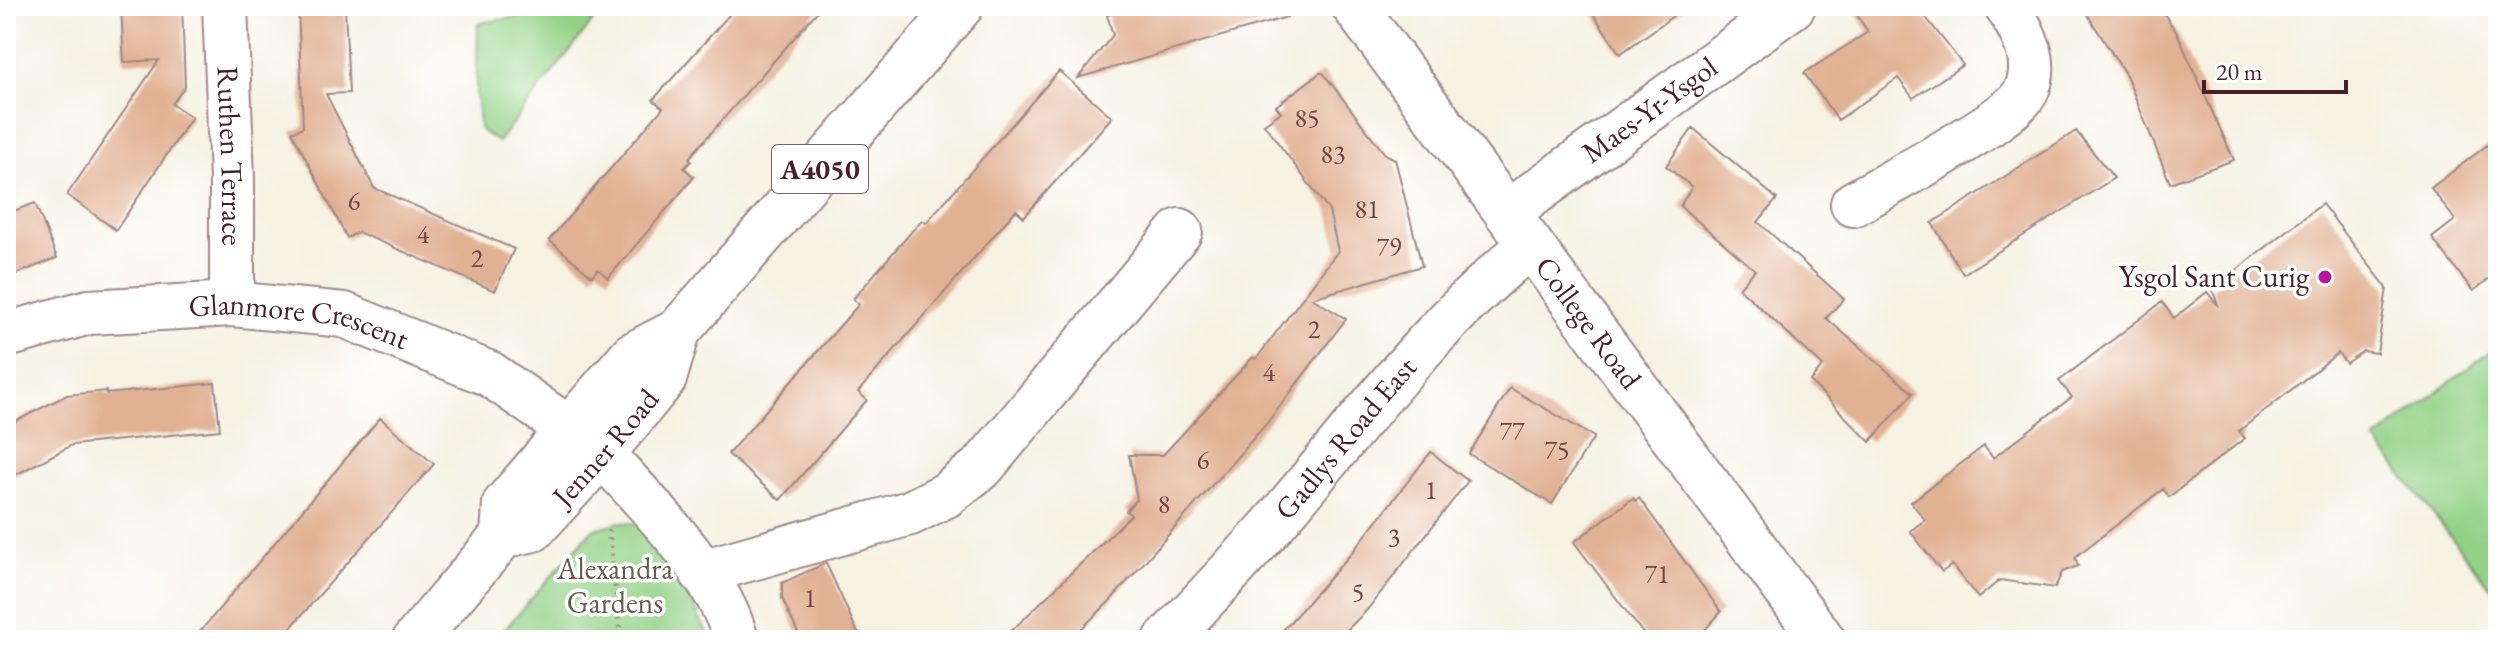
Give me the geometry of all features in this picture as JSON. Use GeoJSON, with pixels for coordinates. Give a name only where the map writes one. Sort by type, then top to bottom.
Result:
{"type":"FeatureCollection","features":[{"type":"Feature","properties":{"kind":"street","name":"Ruthen Terrace"},"geometry":{"type":"LineString","coordinates":[[225,6],[232,179],[232,304]]}},
{"type":"Feature","properties":{"kind":"street","name":"Jenner Road"},"geometry":{"type":"LineString","coordinates":[[415,640],[503,536],[505,504],[664,379],[678,331],[961,6]]}},
{"type":"Feature","properties":{"kind":"street"},"geometry":{"type":"LineString","coordinates":[[1853,204],[1993,122],[2018,102],[2025,93],[2030,76],[2030,54],[2024,32],[2007,6]]}},
{"type":"Feature","properties":{"kind":"street","name":"College Road"},"geometry":{"type":"LineString","coordinates":[[1362,9],[1519,229],[1823,640]]}},
{"type":"Feature","properties":{"kind":"street","name":"Maes-Yr-Ysgol"},"geometry":{"type":"LineString","coordinates":[[1519,229],[1780,10]]}},
{"type":"Feature","properties":{"kind":"street","name":"Gadlys Road East"},"geometry":{"type":"LineString","coordinates":[[1166,640],[1270,528],[1417,352],[1477,291],[1519,229]]}},
{"type":"Feature","properties":{"kind":"street"},"geometry":{"type":"LineString","coordinates":[[702,572],[910,513],[946,495],[983,466],[1180,231]]}},
{"type":"Feature","properties":{"kind":"street","name":"Glanmore Crescent"},"geometry":{"type":"LineString","coordinates":[[6,335],[89,312],[232,304],[344,315],[490,374],[585,442],[642,495],[702,572],[732,623],[736,640]]}},
{"type":"Feature","properties":{"kind":"path"},"geometry":{"type":"LineString","coordinates":[[608,525],[621,640]]}},
{"type":"Feature","properties":{"kind":"green space"},"geometry":{"type":"Polygon","coordinates":[[[540,6],[605,6],[498,142],[480,130],[476,95],[478,23],[540,14],[540,6]]]}},
{"type":"Feature","properties":{"kind":"green space"},"geometry":{"type":"Polygon","coordinates":[[[2498,345],[2498,597],[2375,440],[2498,345]]]}},
{"type":"Feature","properties":{"kind":"green space","name":"Alexandra Gardens"},"geometry":{"type":"Polygon","coordinates":[[[619,522],[638,524],[690,599],[711,640],[495,640],[592,530],[619,522]]]}},
{"type":"Feature","properties":{"kind":"building"},"geometry":{"type":"Polygon","coordinates":[[[121,6],[182,6],[185,86],[172,104],[192,117],[116,230],[67,195],[159,60],[124,62],[121,6]]]}},
{"type":"Feature","properties":{"kind":"building"},"geometry":{"type":"Polygon","coordinates":[[[298,6],[345,6],[349,93],[326,94],[374,188],[514,249],[495,291],[358,232],[347,238],[292,132],[303,127],[298,6]]]}},
{"type":"Feature","properties":{"kind":"building"},"geometry":{"type":"Polygon","coordinates":[[[737,6],[822,6],[689,158],[691,161],[684,168],[694,177],[608,278],[598,269],[592,276],[549,240],[663,108],[653,100],[737,6]]]}},
{"type":"Feature","properties":{"kind":"building"},"geometry":{"type":"Polygon","coordinates":[[[1138,6],[1285,6],[1287,17],[1078,78],[1113,35],[1107,15],[1138,6]]]}},
{"type":"Feature","properties":{"kind":"building"},"geometry":{"type":"Polygon","coordinates":[[[1588,6],[1687,6],[1620,54],[1588,6]]]}},
{"type":"Feature","properties":{"kind":"building"},"geometry":{"type":"Polygon","coordinates":[[[1851,6],[1917,6],[1963,65],[1913,98],[1898,78],[1838,120],[1804,73],[1868,32],[1851,6]]]}},
{"type":"Feature","properties":{"kind":"building"},"geometry":{"type":"Polygon","coordinates":[[[2082,6],[2159,6],[2178,35],[2234,160],[2170,183],[2127,77],[2082,6]]]}},
{"type":"Feature","properties":{"kind":"building"},"geometry":{"type":"Polygon","coordinates":[[[1059,71],[1112,117],[1024,217],[1016,210],[858,392],[867,400],[780,500],[728,454],[859,304],[853,299],[922,220],[926,223],[1059,71]]]}},
{"type":"Feature","properties":{"kind":"building"},"geometry":{"type":"Polygon","coordinates":[[[1320,73],[1385,154],[1395,159],[1422,266],[1312,298],[1346,319],[1267,423],[1111,600],[1070,640],[1002,640],[1131,515],[1126,511],[1137,499],[1129,455],[1163,455],[1253,357],[1256,359],[1338,251],[1329,211],[1264,124],[1281,112],[1276,106],[1320,73]]]}},
{"type":"Feature","properties":{"kind":"building"},"geometry":{"type":"Polygon","coordinates":[[[1693,128],[1777,199],[1758,222],[1844,299],[1826,318],[1913,393],[1870,442],[1810,381],[1823,366],[1739,288],[1755,270],[1680,206],[1692,187],[1666,166],[1693,128]]]}},
{"type":"Feature","properties":{"kind":"building"},"geometry":{"type":"Polygon","coordinates":[[[2076,131],[2114,178],[1963,274],[1932,223],[2076,131]]]}},
{"type":"Feature","properties":{"kind":"building"},"geometry":{"type":"Polygon","coordinates":[[[2498,137],[2498,272],[2473,291],[2432,238],[2455,220],[2431,188],[2498,137]]]}},
{"type":"Feature","properties":{"kind":"building"},"geometry":{"type":"Polygon","coordinates":[[[35,203],[57,258],[6,278],[6,214],[35,203]]]}},
{"type":"Feature","properties":{"kind":"building"},"geometry":{"type":"Polygon","coordinates":[[[2322,204],[2387,288],[2377,353],[2363,351],[2346,363],[2338,353],[2239,431],[2245,438],[2169,497],[2163,489],[2075,557],[2078,566],[2062,572],[2055,588],[2000,580],[1978,598],[1952,565],[1942,572],[1910,531],[1925,520],[1911,502],[1984,446],[1993,458],[2072,397],[2059,381],[2162,302],[2174,318],[2207,292],[2219,307],[2212,289],[2322,204]]]}},
{"type":"Feature","properties":{"kind":"building"},"geometry":{"type":"Polygon","coordinates":[[[215,383],[220,430],[72,445],[6,480],[6,426],[67,395],[215,383]]]}},
{"type":"Feature","properties":{"kind":"building"},"geometry":{"type":"Polygon","coordinates":[[[1510,388],[1594,437],[1552,504],[1469,454],[1510,388]]]}},
{"type":"Feature","properties":{"kind":"building"},"geometry":{"type":"Polygon","coordinates":[[[380,418],[434,464],[280,640],[193,640],[380,418]]]}},
{"type":"Feature","properties":{"kind":"building"},"geometry":{"type":"Polygon","coordinates":[[[1431,452],[1468,481],[1367,610],[1337,640],[1274,640],[1350,555],[1431,452]]]}},
{"type":"Feature","properties":{"kind":"building"},"geometry":{"type":"Polygon","coordinates":[[[1633,498],[1635,501],[1639,498],[1721,612],[1696,640],[1648,640],[1574,542],[1633,498]]]}},
{"type":"Feature","properties":{"kind":"building"},"geometry":{"type":"Polygon","coordinates":[[[826,563],[861,640],[801,640],[782,598],[782,583],[826,563]]]}},
{"type":"Feature","properties":{"kind":"place","name":"Ysgol Sant Curig"},"geometry":{"type":"Point","coordinates":[2325,277]}}]}
